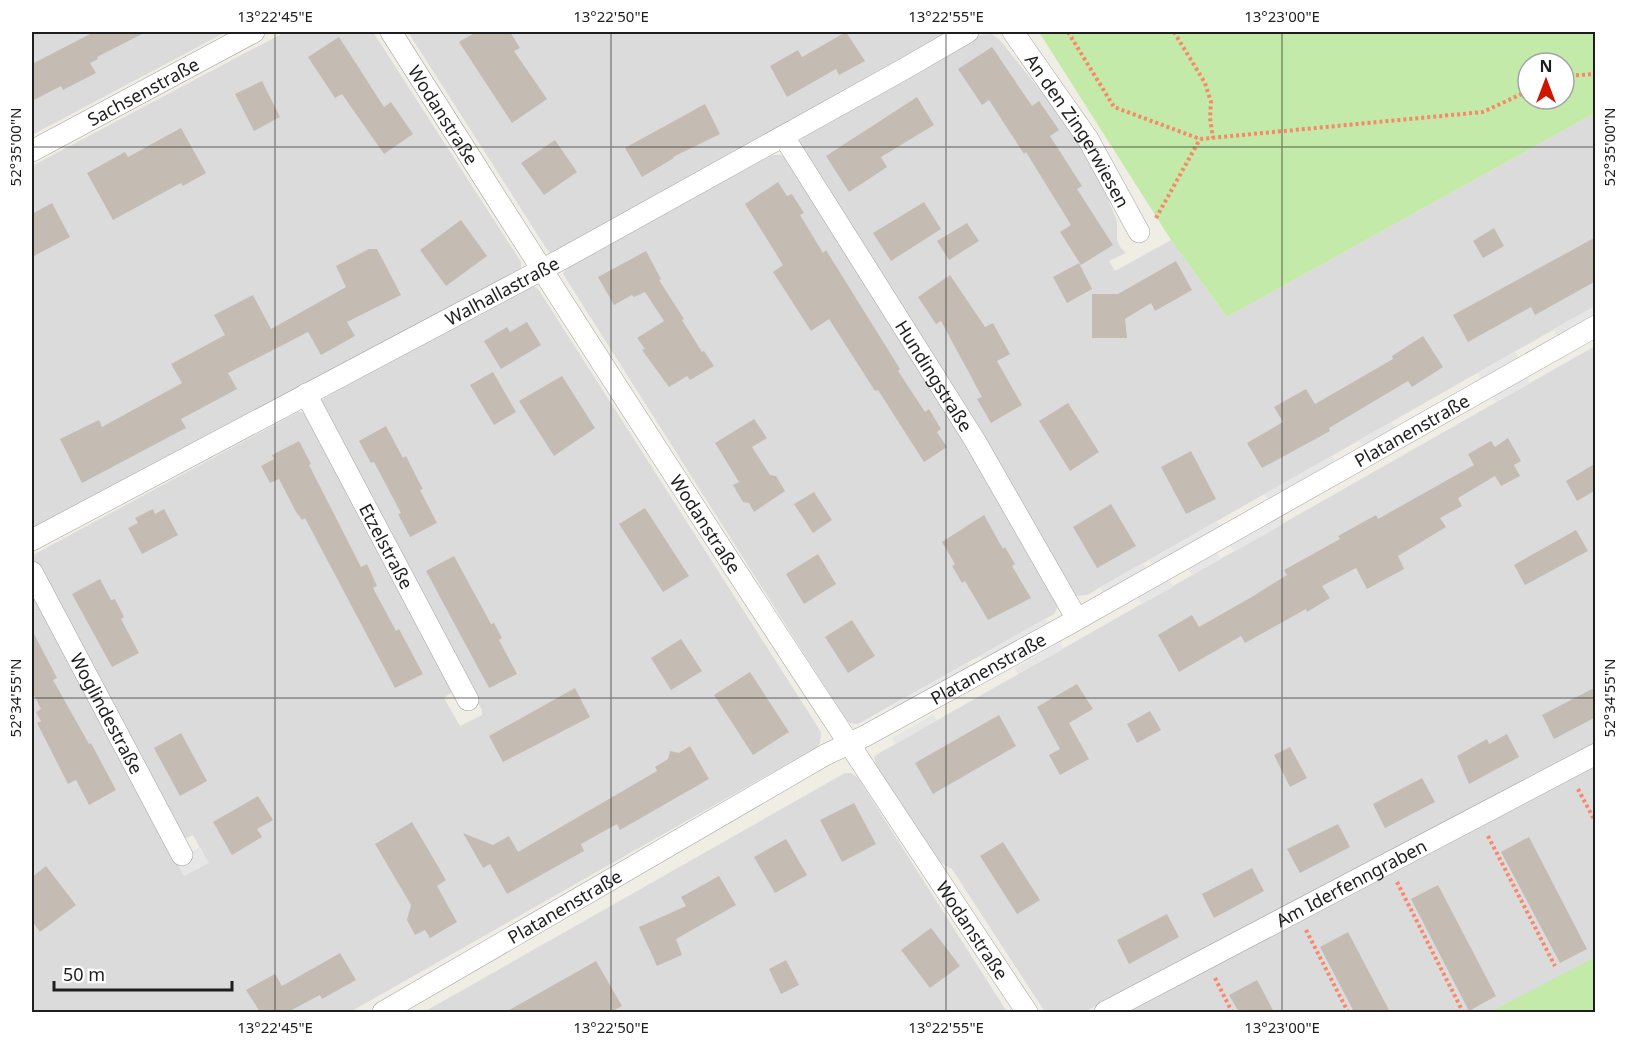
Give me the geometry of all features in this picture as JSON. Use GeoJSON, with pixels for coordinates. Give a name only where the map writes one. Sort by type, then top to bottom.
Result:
{"type":"FeatureCollection","features":[{"type":"Feature","properties":{"kind":"street","name":"Sachsenstraße"},"geometry":{"type":"LineString","coordinates":[[32,151],[254,32]]}},
{"type":"Feature","properties":{"kind":"street","name":"Wodanstraße"},"geometry":{"type":"LineString","coordinates":[[391,32],[541,270],[848,745],[1027,1012]]}},
{"type":"Feature","properties":{"kind":"street","name":"Walhallastraße"},"geometry":{"type":"LineString","coordinates":[[32,540],[541,270],[784,137],[968,32]]}},
{"type":"Feature","properties":{"kind":"street","name":"An den Zingerwiesen"},"geometry":{"type":"LineString","coordinates":[[1013,32],[1088,139],[1139,232]]}},
{"type":"Feature","properties":{"kind":"street","name":"Hundingstraße"},"geometry":{"type":"LineString","coordinates":[[784,137],[978,446],[1077,619]]}},
{"type":"Feature","properties":{"kind":"street","name":"Platanenstraße"},"geometry":{"type":"LineString","coordinates":[[383,1012],[825,755],[848,745],[1077,619],[1596,326]]}},
{"type":"Feature","properties":{"kind":"street","name":"Etzelstraße"},"geometry":{"type":"LineString","coordinates":[[306,394],[468,700]]}},
{"type":"Feature","properties":{"kind":"street","name":"Woglindestraße"},"geometry":{"type":"LineString","coordinates":[[32,572],[183,855]]}},
{"type":"Feature","properties":{"kind":"street","name":"Am Iderfenngraben"},"geometry":{"type":"LineString","coordinates":[[1104,1012],[1596,754]]}},
{"type":"Feature","properties":{"kind":"path"},"geometry":{"type":"LineString","coordinates":[[1068,32],[1114,107],[1200,139],[1483,112],[1516,97]]}},
{"type":"Feature","properties":{"kind":"path"},"geometry":{"type":"LineString","coordinates":[[1174,32],[1205,82],[1211,102],[1210,118],[1213,138]]}},
{"type":"Feature","properties":{"kind":"path"},"geometry":{"type":"LineString","coordinates":[[1576,75],[1596,74]]}},
{"type":"Feature","properties":{"kind":"path"},"geometry":{"type":"LineString","coordinates":[[1139,232],[1156,217],[1200,139]]}},
{"type":"Feature","properties":{"kind":"path"},"geometry":{"type":"LineString","coordinates":[[1575,784],[1596,823]]}},
{"type":"Feature","properties":{"kind":"path"},"geometry":{"type":"LineString","coordinates":[[1485,830],[1555,966]]}},
{"type":"Feature","properties":{"kind":"path"},"geometry":{"type":"LineString","coordinates":[[1394,878],[1463,1012]]}},
{"type":"Feature","properties":{"kind":"path"},"geometry":{"type":"LineString","coordinates":[[1304,926],[1348,1012]]}},
{"type":"Feature","properties":{"kind":"path"},"geometry":{"type":"LineString","coordinates":[[1212,973],[1232,1012]]}},
{"type":"Feature","properties":{"kind":"shaded area"},"geometry":{"type":"Polygon","coordinates":[[[32,32],[226,32],[32,135],[32,32]]]}},
{"type":"Feature","properties":{"kind":"shaded area"},"geometry":{"type":"Polygon","coordinates":[[[285,32],[373,32],[521,262],[521,271],[32,534],[32,166],[285,32]]]}},
{"type":"Feature","properties":{"kind":"shaded area"},"geometry":{"type":"Polygon","coordinates":[[[408,32],[950,32],[553,253],[548,251],[408,32]]]}},
{"type":"Feature","properties":{"kind":"shaded area"},"geometry":{"type":"Polygon","coordinates":[[[991,34],[999,39],[1071,129],[1103,187],[1117,221],[1117,240],[1126,253],[1109,261],[1115,271],[1171,240],[1227,317],[1595,113],[1595,306],[1087,595],[1075,596],[800,147],[803,137],[981,35],[991,34]]]}},
{"type":"Feature","properties":{"kind":"shaded area"},"geometry":{"type":"Polygon","coordinates":[[[772,155],[781,155],[785,158],[971,453],[1058,606],[1054,614],[858,724],[846,720],[563,274],[567,267],[772,155]]]}},
{"type":"Feature","properties":{"kind":"shaded area"},"geometry":{"type":"Polygon","coordinates":[[[532,286],[540,292],[821,732],[820,743],[817,747],[350,1012],[32,1012],[32,589],[184,876],[208,863],[193,835],[181,838],[33,560],[33,555],[298,412],[303,412],[453,691],[444,698],[460,726],[482,715],[482,710],[319,409],[324,398],[532,286]]]}},
{"type":"Feature","properties":{"kind":"shaded area"},"geometry":{"type":"Polygon","coordinates":[[[1594,307],[1595,314],[1557,336],[1553,329],[1594,307]]]}},
{"type":"Feature","properties":{"kind":"shaded area"},"geometry":{"type":"Polygon","coordinates":[[[1595,346],[1595,745],[1084,1012],[1045,1012],[952,869],[935,860],[876,765],[874,757],[1595,346]]]}},
{"type":"Feature","properties":{"kind":"shaded area"},"geometry":{"type":"Polygon","coordinates":[[[1515,351],[1518,358],[1481,379],[1478,373],[1515,351]]]}},
{"type":"Feature","properties":{"kind":"shaded area"},"geometry":{"type":"Polygon","coordinates":[[[1527,376],[1530,383],[1495,402],[1492,396],[1527,376]]]}},
{"type":"Feature","properties":{"kind":"shaded area"},"geometry":{"type":"Polygon","coordinates":[[[1391,422],[1395,428],[1362,447],[1359,440],[1391,422]]]}},
{"type":"Feature","properties":{"kind":"shaded area"},"geometry":{"type":"Polygon","coordinates":[[[1332,456],[1336,462],[1268,500],[1264,494],[1332,456]]]}},
{"type":"Feature","properties":{"kind":"shaded area"},"geometry":{"type":"Polygon","coordinates":[[[1280,517],[1283,524],[1234,552],[1230,545],[1280,517]]]}},
{"type":"Feature","properties":{"kind":"shaded area"},"geometry":{"type":"Polygon","coordinates":[[[1217,521],[1221,527],[1153,566],[1149,560],[1217,521]]]}},
{"type":"Feature","properties":{"kind":"shaded area"},"geometry":{"type":"Polygon","coordinates":[[[1217,553],[1221,559],[1192,575],[1188,569],[1217,553]]]}},
{"type":"Feature","properties":{"kind":"shaded area"},"geometry":{"type":"Polygon","coordinates":[[[1143,563],[1146,569],[1103,593],[1100,587],[1143,563]]]}},
{"type":"Feature","properties":{"kind":"shaded area"},"geometry":{"type":"Polygon","coordinates":[[[1169,580],[1173,587],[1142,604],[1138,598],[1169,580]]]}},
{"type":"Feature","properties":{"kind":"shaded area"},"geometry":{"type":"Polygon","coordinates":[[[1045,619],[1049,625],[983,662],[980,656],[1045,619]]]}},
{"type":"Feature","properties":{"kind":"shaded area"},"geometry":{"type":"Polygon","coordinates":[[[1060,642],[1063,649],[1018,674],[1015,668],[1060,642]]]}},
{"type":"Feature","properties":{"kind":"shaded area"},"geometry":{"type":"Polygon","coordinates":[[[967,663],[971,669],[896,712],[892,706],[967,663]]]}},
{"type":"Feature","properties":{"kind":"shaded area"},"geometry":{"type":"Polygon","coordinates":[[[934,714],[937,720],[896,744],[892,738],[934,714]]]}},
{"type":"Feature","properties":{"kind":"shaded area"},"geometry":{"type":"Polygon","coordinates":[[[1595,767],[1595,1012],[1126,1012],[1595,767]]]}},
{"type":"Feature","properties":{"kind":"shaded area"},"geometry":{"type":"Polygon","coordinates":[[[845,773],[851,773],[858,778],[1007,1012],[424,1012],[845,773]]]}},
{"type":"Feature","properties":{"kind":"shaded area"},"geometry":{"type":"Polygon","coordinates":[[[200,847],[209,863],[184,876],[176,860],[200,847]]]}},
{"type":"Feature","properties":{"kind":"green space"},"geometry":{"type":"Polygon","coordinates":[[[1039,32],[1595,32],[1595,113],[1227,317],[1171,240],[1039,32]]]}},
{"type":"Feature","properties":{"kind":"green space"},"geometry":{"type":"Polygon","coordinates":[[[1595,957],[1595,1012],[1490,1012],[1595,957]]]}},
{"type":"Feature","properties":{"kind":"building"},"geometry":{"type":"Polygon","coordinates":[[[94,32],[146,32],[97,57],[98,59],[90,63],[96,73],[63,90],[61,86],[32,101],[32,64],[94,32]]]}},
{"type":"Feature","properties":{"kind":"building"},"geometry":{"type":"Polygon","coordinates":[[[476,32],[510,32],[520,48],[514,51],[547,99],[512,123],[459,42],[476,32]]]}},
{"type":"Feature","properties":{"kind":"building"},"geometry":{"type":"Polygon","coordinates":[[[846,32],[865,61],[839,75],[836,69],[787,97],[770,66],[798,50],[802,57],[846,32]]]}},
{"type":"Feature","properties":{"kind":"building"},"geometry":{"type":"Polygon","coordinates":[[[339,37],[384,107],[391,102],[413,134],[384,154],[342,94],[335,98],[308,57],[339,37]]]}},
{"type":"Feature","properties":{"kind":"building"},"geometry":{"type":"Polygon","coordinates":[[[992,47],[1032,106],[1039,101],[1059,130],[1050,136],[1082,186],[1077,189],[1113,245],[1081,265],[1060,232],[1071,225],[1026,152],[1024,154],[989,100],[982,105],[958,69],[992,47]]]}},
{"type":"Feature","properties":{"kind":"building"},"geometry":{"type":"Polygon","coordinates":[[[262,81],[280,117],[254,131],[235,94],[262,81]]]}},
{"type":"Feature","properties":{"kind":"building"},"geometry":{"type":"Polygon","coordinates":[[[917,97],[934,125],[881,157],[887,167],[849,192],[826,156],[917,97]]]}},
{"type":"Feature","properties":{"kind":"building"},"geometry":{"type":"Polygon","coordinates":[[[705,104],[720,134],[673,157],[642,177],[625,148],[705,104]]]}},
{"type":"Feature","properties":{"kind":"building"},"geometry":{"type":"Polygon","coordinates":[[[181,128],[206,173],[183,186],[181,183],[113,220],[87,173],[125,152],[128,157],[181,128]]]}},
{"type":"Feature","properties":{"kind":"building"},"geometry":{"type":"Polygon","coordinates":[[[555,140],[577,172],[544,195],[521,163],[555,140]]]}},
{"type":"Feature","properties":{"kind":"building"},"geometry":{"type":"Polygon","coordinates":[[[778,182],[787,196],[792,194],[804,213],[800,215],[823,253],[826,250],[900,369],[898,371],[925,412],[929,409],[941,429],[937,432],[947,447],[924,462],[829,319],[811,331],[773,272],[783,265],[745,204],[778,182]]]}},
{"type":"Feature","properties":{"kind":"building"},"geometry":{"type":"Polygon","coordinates":[[[924,202],[941,229],[891,261],[873,233],[924,202]]]}},
{"type":"Feature","properties":{"kind":"building"},"geometry":{"type":"Polygon","coordinates":[[[52,203],[70,237],[32,257],[32,214],[52,203]]]}},
{"type":"Feature","properties":{"kind":"building"},"geometry":{"type":"Polygon","coordinates":[[[461,220],[487,256],[446,286],[420,250],[461,220]]]}},
{"type":"Feature","properties":{"kind":"building"},"geometry":{"type":"Polygon","coordinates":[[[967,223],[979,241],[949,260],[937,241],[967,223]]]}},
{"type":"Feature","properties":{"kind":"building"},"geometry":{"type":"Polygon","coordinates":[[[1494,228],[1504,246],[1483,258],[1473,241],[1494,228]]]}},
{"type":"Feature","properties":{"kind":"building"},"geometry":{"type":"Polygon","coordinates":[[[1596,237],[1596,281],[1535,315],[1531,307],[1468,342],[1453,315],[1596,237]]]}},
{"type":"Feature","properties":{"kind":"building"},"geometry":{"type":"Polygon","coordinates":[[[369,249],[377,249],[401,295],[347,322],[355,336],[321,355],[308,332],[228,373],[237,389],[181,419],[186,428],[82,483],[60,439],[99,420],[102,427],[182,383],[171,364],[225,335],[214,315],[253,295],[271,329],[346,287],[336,266],[369,249]]]}},
{"type":"Feature","properties":{"kind":"building"},"geometry":{"type":"Polygon","coordinates":[[[646,251],[661,279],[659,280],[684,319],[682,320],[702,352],[704,351],[714,366],[690,380],[687,376],[669,387],[642,350],[645,349],[637,338],[664,321],[645,292],[634,297],[632,295],[614,305],[598,277],[646,251]]]}},
{"type":"Feature","properties":{"kind":"building"},"geometry":{"type":"Polygon","coordinates":[[[1176,261],[1192,290],[1155,311],[1151,303],[1125,319],[1127,338],[1092,338],[1092,294],[1118,294],[1176,261]]]}},
{"type":"Feature","properties":{"kind":"building"},"geometry":{"type":"Polygon","coordinates":[[[1079,263],[1092,289],[1067,303],[1053,277],[1079,263]]]}},
{"type":"Feature","properties":{"kind":"building"},"geometry":{"type":"Polygon","coordinates":[[[950,275],[985,327],[993,323],[1010,354],[997,361],[1022,405],[991,423],[977,399],[982,397],[941,321],[936,324],[918,297],[950,275]]]}},
{"type":"Feature","properties":{"kind":"building"},"geometry":{"type":"Polygon","coordinates":[[[527,322],[541,345],[501,369],[484,341],[507,327],[510,332],[527,322]]]}},
{"type":"Feature","properties":{"kind":"building"},"geometry":{"type":"Polygon","coordinates":[[[1423,336],[1443,367],[1412,387],[1408,381],[1329,428],[1330,431],[1262,468],[1247,443],[1283,422],[1274,407],[1306,389],[1315,404],[1393,359],[1392,356],[1423,336]]]}},
{"type":"Feature","properties":{"kind":"building"},"geometry":{"type":"Polygon","coordinates":[[[493,372],[516,412],[494,425],[470,385],[493,372]]]}},
{"type":"Feature","properties":{"kind":"building"},"geometry":{"type":"Polygon","coordinates":[[[562,376],[595,428],[554,456],[519,401],[562,376]]]}},
{"type":"Feature","properties":{"kind":"building"},"geometry":{"type":"Polygon","coordinates":[[[1068,403],[1099,452],[1070,471],[1039,421],[1068,403]]]}},
{"type":"Feature","properties":{"kind":"building"},"geometry":{"type":"Polygon","coordinates":[[[754,419],[767,438],[752,447],[770,475],[776,476],[785,491],[754,512],[749,503],[743,502],[733,485],[739,482],[715,443],[754,419]]]}},
{"type":"Feature","properties":{"kind":"building"},"geometry":{"type":"Polygon","coordinates":[[[386,426],[403,458],[406,456],[437,523],[410,537],[398,514],[401,513],[374,462],[371,463],[359,441],[386,426]]]}},
{"type":"Feature","properties":{"kind":"building"},"geometry":{"type":"Polygon","coordinates":[[[1508,438],[1521,461],[1514,465],[1520,476],[1501,486],[1495,476],[1458,498],[1462,506],[1440,518],[1446,527],[1398,556],[1404,569],[1367,589],[1356,568],[1322,586],[1330,598],[1307,612],[1306,609],[1245,643],[1241,636],[1179,672],[1158,635],[1192,615],[1199,627],[1287,575],[1284,570],[1340,539],[1338,536],[1376,515],[1378,519],[1474,465],[1468,454],[1491,441],[1495,447],[1508,438]]]}},
{"type":"Feature","properties":{"kind":"building"},"geometry":{"type":"Polygon","coordinates":[[[299,441],[361,567],[367,564],[377,586],[373,588],[396,631],[399,629],[423,674],[395,688],[305,518],[302,520],[296,512],[279,479],[270,483],[261,466],[274,459],[272,455],[299,441]]]}},
{"type":"Feature","properties":{"kind":"building"},"geometry":{"type":"Polygon","coordinates":[[[1191,451],[1216,499],[1186,514],[1161,467],[1191,451]]]}},
{"type":"Feature","properties":{"kind":"building"},"geometry":{"type":"Polygon","coordinates":[[[1596,463],[1596,490],[1577,501],[1566,481],[1596,463]]]}},
{"type":"Feature","properties":{"kind":"building"},"geometry":{"type":"Polygon","coordinates":[[[814,492],[832,520],[813,533],[794,504],[814,492]]]}},
{"type":"Feature","properties":{"kind":"building"},"geometry":{"type":"Polygon","coordinates":[[[1111,504],[1136,546],[1097,568],[1073,527],[1111,504]]]}},
{"type":"Feature","properties":{"kind":"building"},"geometry":{"type":"Polygon","coordinates":[[[645,508],[689,576],[663,592],[619,524],[645,508]]]}},
{"type":"Feature","properties":{"kind":"building"},"geometry":{"type":"Polygon","coordinates":[[[153,509],[155,514],[164,509],[178,535],[142,554],[128,528],[138,523],[135,518],[153,509]]]}},
{"type":"Feature","properties":{"kind":"building"},"geometry":{"type":"Polygon","coordinates":[[[984,515],[1003,549],[1005,547],[1015,564],[1012,566],[1031,598],[988,620],[965,581],[962,583],[952,566],[955,564],[942,542],[984,515]]]}},
{"type":"Feature","properties":{"kind":"building"},"geometry":{"type":"Polygon","coordinates":[[[1576,530],[1588,551],[1525,585],[1514,565],[1576,530]]]}},
{"type":"Feature","properties":{"kind":"building"},"geometry":{"type":"Polygon","coordinates":[[[818,554],[836,584],[804,604],[786,574],[818,554]]]}},
{"type":"Feature","properties":{"kind":"building"},"geometry":{"type":"Polygon","coordinates":[[[454,556],[491,624],[494,623],[502,638],[499,640],[517,674],[489,688],[426,571],[454,556]]]}},
{"type":"Feature","properties":{"kind":"building"},"geometry":{"type":"Polygon","coordinates":[[[100,579],[111,600],[115,599],[124,617],[121,619],[139,653],[112,667],[72,594],[100,579]]]}},
{"type":"Feature","properties":{"kind":"building"},"geometry":{"type":"Polygon","coordinates":[[[852,620],[875,656],[848,673],[825,637],[852,620]]]}},
{"type":"Feature","properties":{"kind":"building"},"geometry":{"type":"Polygon","coordinates":[[[32,630],[57,678],[53,680],[116,790],[89,805],[76,780],[68,784],[37,723],[41,721],[36,712],[41,709],[32,691],[32,630]]]}},
{"type":"Feature","properties":{"kind":"building"},"geometry":{"type":"Polygon","coordinates":[[[681,639],[702,671],[671,690],[651,658],[681,639]]]}},
{"type":"Feature","properties":{"kind":"building"},"geometry":{"type":"Polygon","coordinates":[[[750,672],[789,732],[753,755],[714,695],[750,672]]]}},
{"type":"Feature","properties":{"kind":"building"},"geometry":{"type":"Polygon","coordinates":[[[1077,684],[1093,709],[1069,723],[1089,759],[1060,775],[1049,755],[1060,749],[1037,707],[1077,684]]]}},
{"type":"Feature","properties":{"kind":"building"},"geometry":{"type":"Polygon","coordinates":[[[1596,687],[1596,717],[1554,739],[1542,715],[1596,687]]]}},
{"type":"Feature","properties":{"kind":"building"},"geometry":{"type":"Polygon","coordinates":[[[575,688],[590,717],[503,762],[489,736],[575,688]]]}},
{"type":"Feature","properties":{"kind":"building"},"geometry":{"type":"Polygon","coordinates":[[[1150,711],[1161,730],[1137,743],[1127,724],[1150,711]]]}},
{"type":"Feature","properties":{"kind":"building"},"geometry":{"type":"Polygon","coordinates":[[[999,715],[1016,746],[933,794],[915,763],[999,715]]]}},
{"type":"Feature","properties":{"kind":"building"},"geometry":{"type":"Polygon","coordinates":[[[181,733],[207,781],[180,796],[154,748],[181,733]]]}},
{"type":"Feature","properties":{"kind":"building"},"geometry":{"type":"Polygon","coordinates":[[[1507,734],[1519,757],[1469,784],[1457,756],[1487,739],[1489,744],[1507,734]]]}},
{"type":"Feature","properties":{"kind":"building"},"geometry":{"type":"Polygon","coordinates":[[[690,746],[709,779],[620,830],[617,824],[581,844],[584,851],[507,894],[490,864],[483,868],[463,833],[493,845],[509,836],[518,852],[657,771],[655,767],[668,759],[670,751],[679,753],[690,746]]]}},
{"type":"Feature","properties":{"kind":"building"},"geometry":{"type":"Polygon","coordinates":[[[1290,747],[1307,778],[1290,787],[1274,755],[1290,747]]]}},
{"type":"Feature","properties":{"kind":"building"},"geometry":{"type":"Polygon","coordinates":[[[1422,778],[1435,802],[1385,828],[1373,804],[1422,778]]]}},
{"type":"Feature","properties":{"kind":"building"},"geometry":{"type":"Polygon","coordinates":[[[258,796],[273,820],[257,829],[262,837],[232,855],[213,822],[258,796]]]}},
{"type":"Feature","properties":{"kind":"building"},"geometry":{"type":"Polygon","coordinates":[[[854,803],[876,844],[842,862],[820,820],[854,803]]]}},
{"type":"Feature","properties":{"kind":"building"},"geometry":{"type":"Polygon","coordinates":[[[412,822],[446,880],[437,886],[457,922],[430,938],[425,930],[415,935],[407,920],[411,905],[375,844],[412,822]]]}},
{"type":"Feature","properties":{"kind":"building"},"geometry":{"type":"Polygon","coordinates":[[[1338,824],[1350,847],[1300,873],[1287,849],[1338,824]]]}},
{"type":"Feature","properties":{"kind":"building"},"geometry":{"type":"Polygon","coordinates":[[[1529,837],[1587,949],[1560,963],[1501,852],[1529,837]]]}},
{"type":"Feature","properties":{"kind":"building"},"geometry":{"type":"Polygon","coordinates":[[[786,839],[807,875],[775,893],[754,857],[786,839]]]}},
{"type":"Feature","properties":{"kind":"building"},"geometry":{"type":"Polygon","coordinates":[[[1003,842],[1040,900],[1017,914],[980,856],[1003,842]]]}},
{"type":"Feature","properties":{"kind":"building"},"geometry":{"type":"Polygon","coordinates":[[[46,866],[76,905],[40,932],[32,921],[32,877],[46,866]]]}},
{"type":"Feature","properties":{"kind":"building"},"geometry":{"type":"Polygon","coordinates":[[[1252,868],[1264,891],[1214,918],[1202,894],[1252,868]]]}},
{"type":"Feature","properties":{"kind":"building"},"geometry":{"type":"Polygon","coordinates":[[[719,876],[736,905],[676,939],[682,955],[657,966],[639,927],[686,906],[681,897],[719,876]]]}},
{"type":"Feature","properties":{"kind":"building"},"geometry":{"type":"Polygon","coordinates":[[[1438,885],[1496,996],[1469,1011],[1411,899],[1438,885]]]}},
{"type":"Feature","properties":{"kind":"building"},"geometry":{"type":"Polygon","coordinates":[[[1167,914],[1179,937],[1129,964],[1117,940],[1167,914]]]}},
{"type":"Feature","properties":{"kind":"building"},"geometry":{"type":"Polygon","coordinates":[[[931,928],[960,966],[930,988],[901,950],[931,928]]]}},
{"type":"Feature","properties":{"kind":"building"},"geometry":{"type":"Polygon","coordinates":[[[1348,932],[1390,1012],[1354,1012],[1320,947],[1348,932]]]}},
{"type":"Feature","properties":{"kind":"building"},"geometry":{"type":"Polygon","coordinates":[[[340,953],[356,980],[322,999],[320,995],[288,1012],[260,1012],[246,990],[275,974],[282,986],[340,953]]]}},
{"type":"Feature","properties":{"kind":"building"},"geometry":{"type":"Polygon","coordinates":[[[786,960],[799,985],[781,994],[769,969],[786,960]]]}},
{"type":"Feature","properties":{"kind":"building"},"geometry":{"type":"Polygon","coordinates":[[[596,961],[622,1006],[611,1012],[506,1012],[596,961]]]}},
{"type":"Feature","properties":{"kind":"building"},"geometry":{"type":"Polygon","coordinates":[[[1257,980],[1274,1012],[1239,1012],[1229,995],[1257,980]]]}}]}
